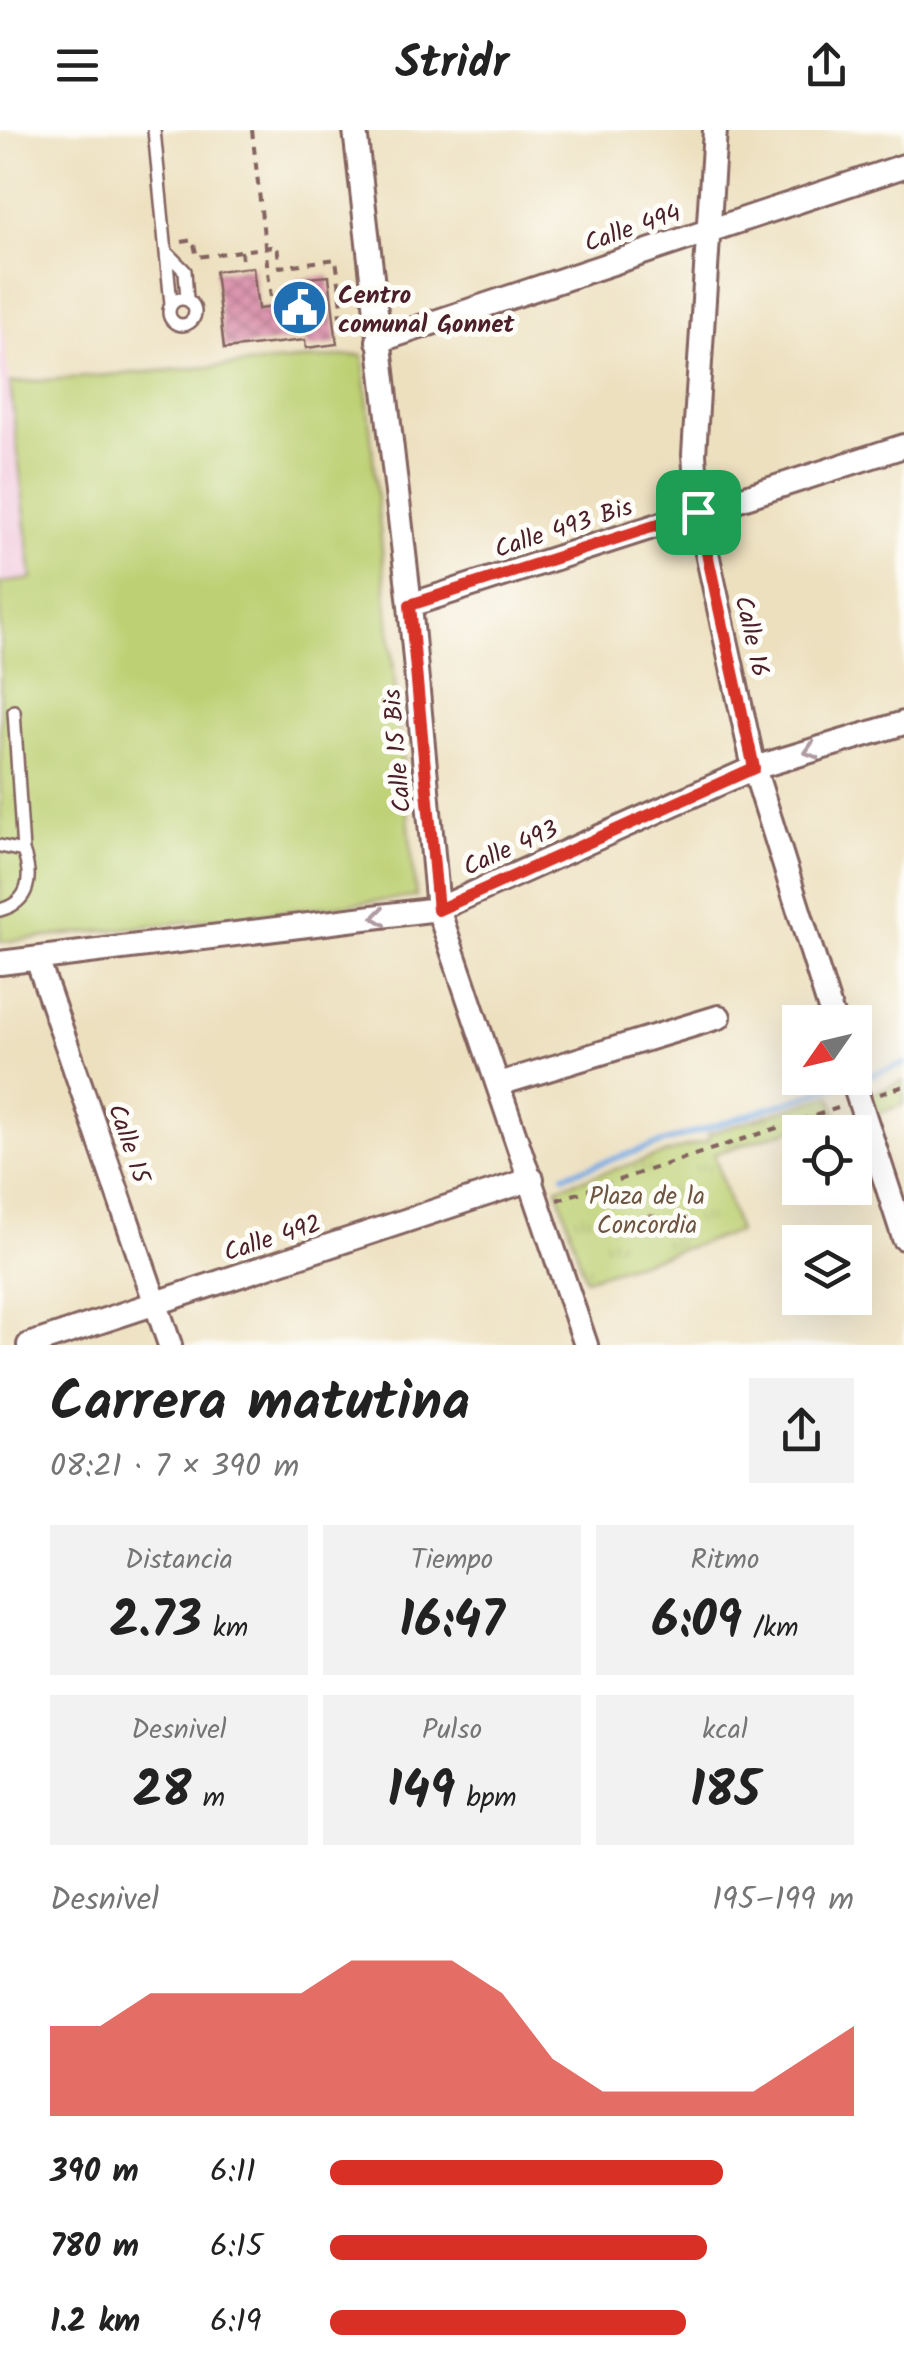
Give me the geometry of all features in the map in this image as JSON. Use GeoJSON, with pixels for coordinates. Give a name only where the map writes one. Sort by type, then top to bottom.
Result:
{"type":"FeatureCollection","features":[{"type":"Feature","properties":{"kind":"street","name":"Calle 15 Bis"},"geometry":{"type":"LineString","coordinates":[[355,130],[410,605],[438,910],[586,1345]]}},
{"type":"Feature","properties":{"kind":"street","name":"Calle 16"},"geometry":{"type":"LineString","coordinates":[[715,130],[694,454],[698,512],[754,768],[829,1005]]}},
{"type":"Feature","properties":{"kind":"street","name":"Calle 494"},"geometry":{"type":"LineString","coordinates":[[378,341],[708,230],[903,170]]}},
{"type":"Feature","properties":{"kind":"street","name":"Calle 493 Bis"},"geometry":{"type":"LineString","coordinates":[[410,605],[904,446]]}},
{"type":"Feature","properties":{"kind":"street","name":"Calle 493"},"geometry":{"type":"LineString","coordinates":[[0,963],[438,910],[754,768],[904,722]]}},
{"type":"Feature","properties":{"kind":"street","name":"Calle 15"},"geometry":{"type":"LineString","coordinates":[[38,959],[170,1345]]}},
{"type":"Feature","properties":{"kind":"street"},"geometry":{"type":"LineString","coordinates":[[499,1084],[719,1018]]}},
{"type":"Feature","properties":{"kind":"street"},"geometry":{"type":"LineString","coordinates":[[858,1095],[904,1238]]}},
{"type":"Feature","properties":{"kind":"street","name":"Calle 492"},"geometry":{"type":"LineString","coordinates":[[29,1345],[532,1179]]}},
{"type":"Feature","properties":{"kind":"lane"},"geometry":{"type":"LineString","coordinates":[[154,130],[168,250],[169,312],[179,325],[188,324],[196,309],[188,299],[185,271],[168,250]]}},
{"type":"Feature","properties":{"kind":"lane"},"geometry":{"type":"LineString","coordinates":[[171,304],[188,299]]}},
{"type":"Feature","properties":{"kind":"lane"},"geometry":{"type":"LineString","coordinates":[[0,910],[14,906],[26,894],[29,867],[22,851],[14,711]]}},
{"type":"Feature","properties":{"kind":"lane"},"geometry":{"type":"LineString","coordinates":[[0,846],[22,851]]}},
{"type":"Feature","properties":{"kind":"path"},"geometry":{"type":"LineString","coordinates":[[252,130],[272,307]]}},
{"type":"Feature","properties":{"kind":"path"},"geometry":{"type":"LineString","coordinates":[[168,250],[193,240],[196,257],[277,246],[280,267],[336,259],[343,314]]}},
{"type":"Feature","properties":{"kind":"path"},"geometry":{"type":"LineString","coordinates":[[241,250],[243,268]]}},
{"type":"Feature","properties":{"kind":"path"},"geometry":{"type":"LineString","coordinates":[[334,315],[352,312]]}},
{"type":"Feature","properties":{"kind":"path"},"geometry":{"type":"LineString","coordinates":[[540,1205],[904,1086]]}},
{"type":"Feature","properties":{"kind":"shaded area"},"geometry":{"type":"Polygon","coordinates":[[[0,304],[32,579],[0,583],[0,304]]]}},
{"type":"Feature","properties":{"kind":"green space"},"geometry":{"type":"Polygon","coordinates":[[[363,355],[416,897],[0,942],[0,583],[32,579],[10,383],[363,355]]]}},
{"type":"Feature","properties":{"kind":"green space"},"geometry":{"type":"Polygon","coordinates":[[[904,1081],[904,1104],[875,1115],[867,1095],[904,1081]]]}},
{"type":"Feature","properties":{"kind":"green space","name":"Plaza de la Concordia"},"geometry":{"type":"Polygon","coordinates":[[[831,1095],[837,1115],[782,1115],[782,1132],[714,1154],[738,1232],[585,1279],[557,1187],[709,1140],[708,1134],[831,1095]]]}},
{"type":"Feature","properties":{"kind":"building","name":"Centro comunal Gonnet"},"geometry":{"type":"Polygon","coordinates":[[[253,267],[258,309],[299,304],[296,279],[329,276],[337,344],[306,348],[305,340],[224,349],[215,271],[253,267]]]}},
{"type":"Feature","properties":{"kind":"waterway"},"geometry":{"type":"LineString","coordinates":[[872,1074],[904,1064]]}},
{"type":"Feature","properties":{"kind":"waterway"},"geometry":{"type":"LineString","coordinates":[[564,1175],[809,1095]]}},
{"type":"Feature","properties":{"kind":"place","name":"Centro comunal Gonnet"},"geometry":{"type":"Point","coordinates":[299,308]}},
{"type":"Feature","properties":{"kind":"route"},"geometry":{"type":"LineString","coordinates":[[698,512],[754,768],[438,910],[410,605],[698,512]]}}]}
